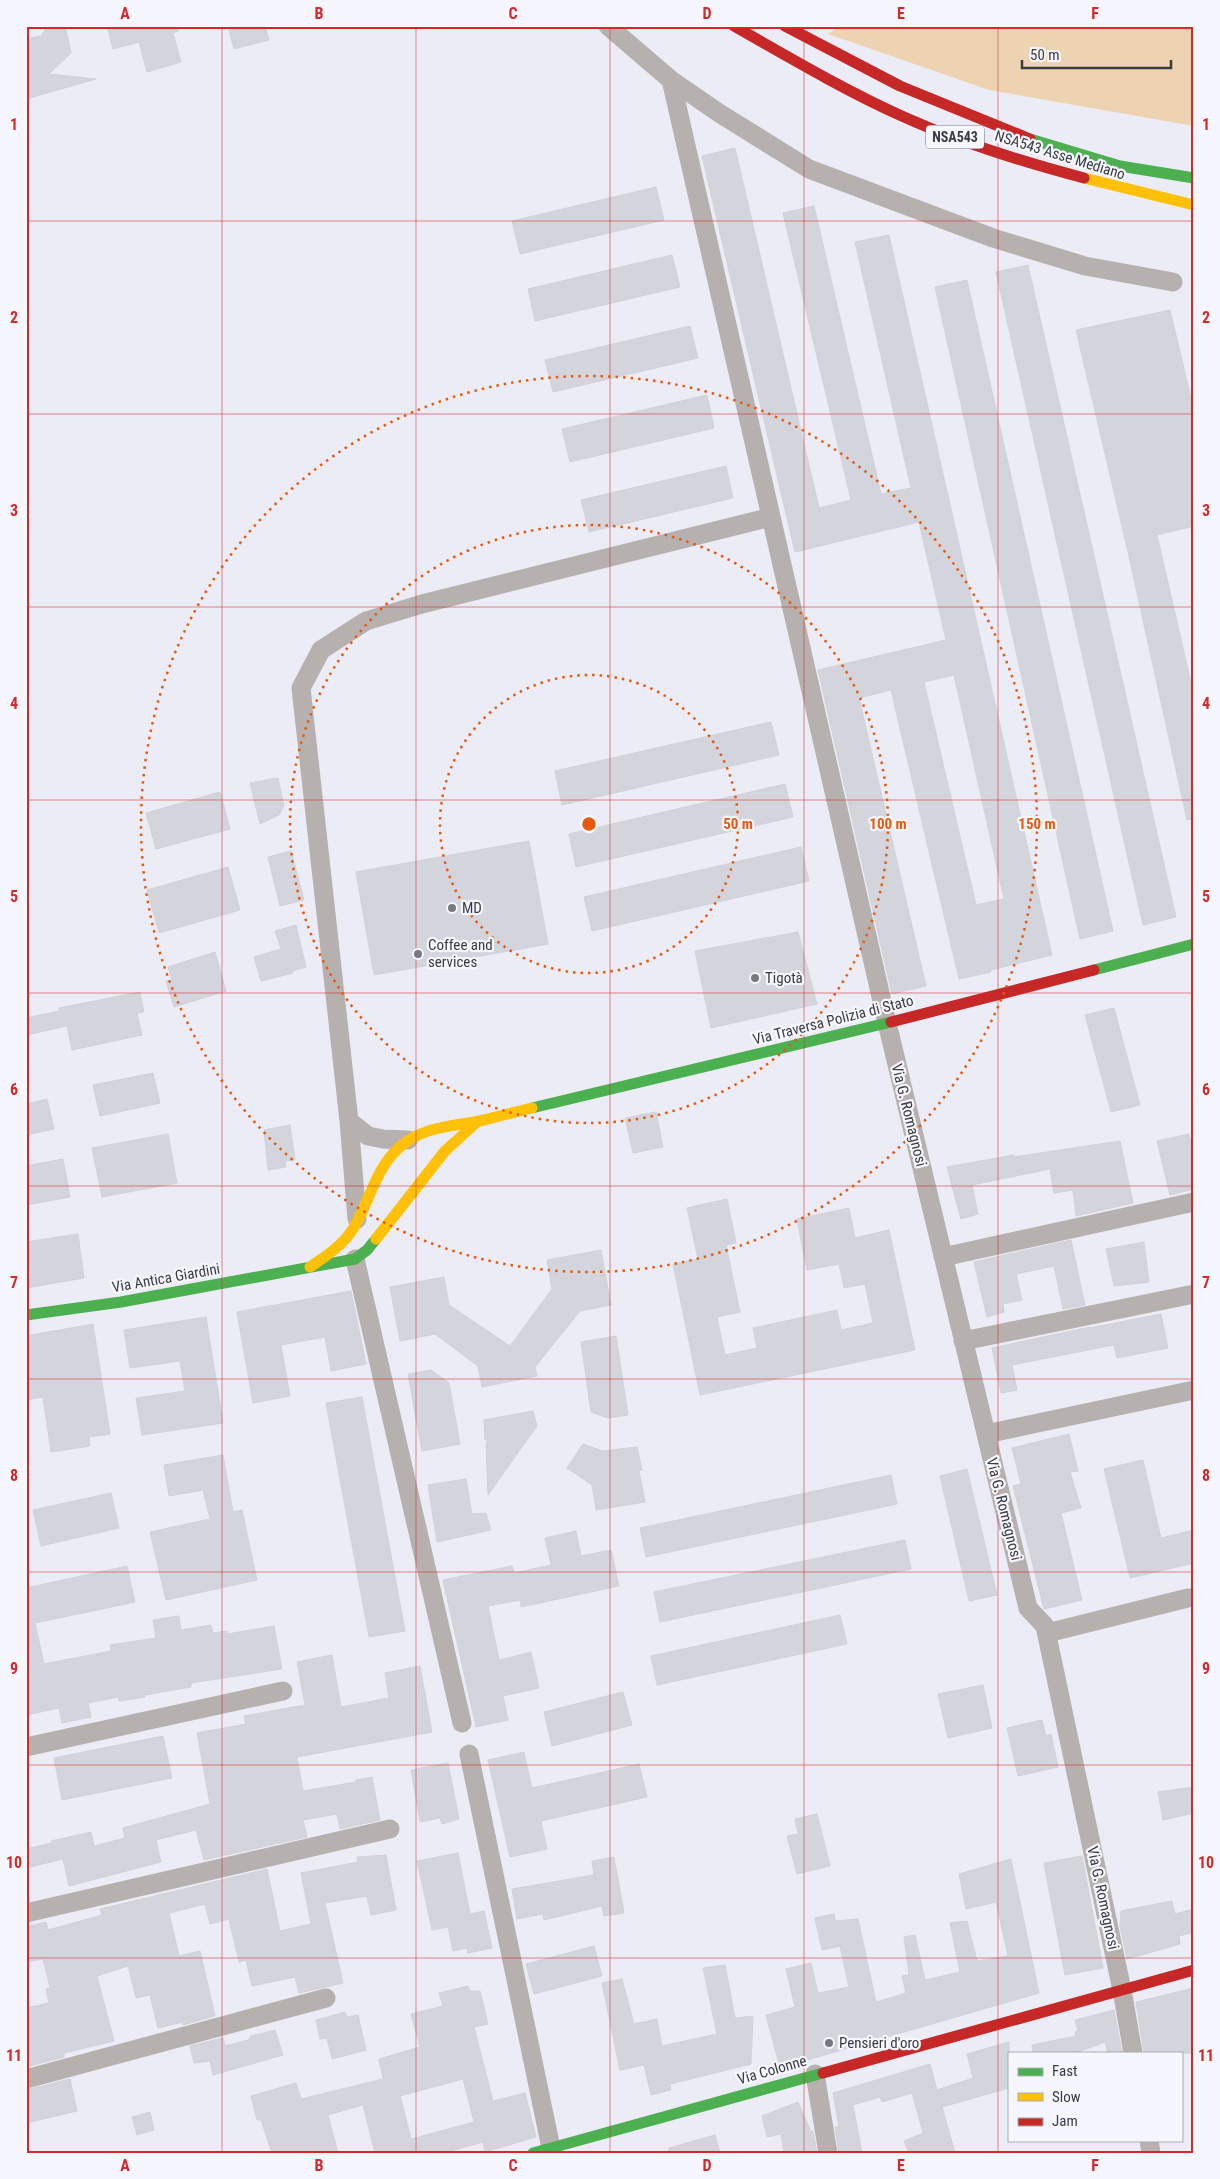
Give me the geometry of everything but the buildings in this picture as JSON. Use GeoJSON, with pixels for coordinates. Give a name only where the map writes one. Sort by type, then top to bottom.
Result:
{"type":"FeatureCollection","features":[{"type":"Feature","properties":{"kind":"main road","name":"NSA543 Asse Mediano"},"geometry":{"type":"LineString","coordinates":[[734,26],[848,90],[928,127],[1016,160],[1114,188],[1194,205]]}},
{"type":"Feature","properties":{"kind":"main road","name":"NSA543 Asse Mediano"},"geometry":{"type":"LineString","coordinates":[[785,26],[900,86],[1022,137],[1120,166],[1194,178]]}},
{"type":"Feature","properties":{"kind":"main road","name":"Via Traversa Polizia di Stato"},"geometry":{"type":"LineString","coordinates":[[478,1121],[887,1023],[1194,944]]}},
{"type":"Feature","properties":{"kind":"main road","name":"Via Antica Giardini"},"geometry":{"type":"LineString","coordinates":[[310,1267],[329,1255],[345,1240],[384,1165],[396,1150],[412,1144],[426,1132],[447,1125],[478,1121]]}},
{"type":"Feature","properties":{"kind":"main road"},"geometry":{"type":"LineString","coordinates":[[361,1254],[387,1211],[428,1166],[478,1121]]}},
{"type":"Feature","properties":{"kind":"main road"},"geometry":{"type":"LineString","coordinates":[[368,1195],[387,1211]]}},
{"type":"Feature","properties":{"kind":"main road"},"geometry":{"type":"LineString","coordinates":[[357,1219],[361,1254]]}},
{"type":"Feature","properties":{"kind":"main road","name":"Via Antica Giardini"},"geometry":{"type":"LineString","coordinates":[[26,1315],[121,1302],[310,1267],[361,1254]]}},
{"type":"Feature","properties":{"kind":"main road","name":"Via Colonne"},"geometry":{"type":"LineString","coordinates":[[542,2151],[1194,1970]]}},
{"type":"Feature","properties":{"kind":"street"},"geometry":{"type":"LineString","coordinates":[[608,26],[671,80],[719,113],[809,169],[993,238],[1085,266],[1173,282]]}},
{"type":"Feature","properties":{"kind":"street","name":"Via G. Romagnosi"},"geometry":{"type":"LineString","coordinates":[[671,80],[887,1023],[963,1341],[1028,1608],[1045,1626],[1047,1633],[1122,1990],[1133,2052]]}},
{"type":"Feature","properties":{"kind":"street"},"geometry":{"type":"LineString","coordinates":[[357,1219],[349,1121],[301,688],[321,650],[366,622],[422,604],[771,517]]}},
{"type":"Feature","properties":{"kind":"street"},"geometry":{"type":"LineString","coordinates":[[349,1121],[368,1136],[412,1144]]}},
{"type":"Feature","properties":{"kind":"street"},"geometry":{"type":"LineString","coordinates":[[943,1257],[1194,1202]]}},
{"type":"Feature","properties":{"kind":"street"},"geometry":{"type":"LineString","coordinates":[[361,1254],[462,1723]]}},
{"type":"Feature","properties":{"kind":"street"},"geometry":{"type":"LineString","coordinates":[[963,1341],[1194,1294]]}},
{"type":"Feature","properties":{"kind":"street"},"geometry":{"type":"LineString","coordinates":[[986,1434],[1194,1390]]}},
{"type":"Feature","properties":{"kind":"street"},"geometry":{"type":"LineString","coordinates":[[1047,1633],[1188,1598]]}},
{"type":"Feature","properties":{"kind":"street"},"geometry":{"type":"LineString","coordinates":[[26,1747],[283,1691]]}},
{"type":"Feature","properties":{"kind":"street"},"geometry":{"type":"LineString","coordinates":[[469,1754],[542,2151]]}},
{"type":"Feature","properties":{"kind":"street"},"geometry":{"type":"LineString","coordinates":[[26,1913],[390,1829]]}},
{"type":"Feature","properties":{"kind":"street"},"geometry":{"type":"LineString","coordinates":[[26,2079],[326,1998]]}},
{"type":"Feature","properties":{"kind":"street"},"geometry":{"type":"LineString","coordinates":[[815,2074],[828,2153]]}},
{"type":"Feature","properties":{"kind":"shaded area"},"geometry":{"type":"Polygon","coordinates":[[[841,26],[1194,26],[1194,126],[989,90],[828,34],[841,26]]]}},
{"type":"Feature","properties":{"kind":"traffic: fast"},"geometry":{"type":"LineString","coordinates":[[1030,139],[1120,166],[1194,178]]}},
{"type":"Feature","properties":{"kind":"traffic: fast"},"geometry":{"type":"LineString","coordinates":[[1094,970],[1194,944]]}},
{"type":"Feature","properties":{"kind":"traffic: fast"},"geometry":{"type":"LineString","coordinates":[[532,1108],[891,1022]]}},
{"type":"Feature","properties":{"kind":"traffic: fast"},"geometry":{"type":"LineString","coordinates":[[26,1315],[121,1302],[355,1259],[367,1250],[376,1239]]}},
{"type":"Feature","properties":{"kind":"traffic: fast"},"geometry":{"type":"LineString","coordinates":[[533,2153],[823,2073]]}},
{"type":"Feature","properties":{"kind":"traffic: slow"},"geometry":{"type":"LineString","coordinates":[[1084,178],[1194,205]]}},
{"type":"Feature","properties":{"kind":"traffic: slow"},"geometry":{"type":"LineString","coordinates":[[310,1267],[349,1235],[360,1217],[382,1169],[389,1158],[409,1140],[434,1129],[479,1121],[532,1108]]}},
{"type":"Feature","properties":{"kind":"traffic: slow"},"geometry":{"type":"LineString","coordinates":[[376,1239],[445,1151],[478,1121]]}},
{"type":"Feature","properties":{"kind":"traffic: jam"},"geometry":{"type":"LineString","coordinates":[[734,26],[839,85],[904,117],[993,151],[1084,178]]}},
{"type":"Feature","properties":{"kind":"traffic: jam"},"geometry":{"type":"LineString","coordinates":[[785,26],[900,86],[1030,139]]}},
{"type":"Feature","properties":{"kind":"traffic: jam"},"geometry":{"type":"LineString","coordinates":[[891,1022],[1094,970]]}},
{"type":"Feature","properties":{"kind":"traffic: jam"},"geometry":{"type":"LineString","coordinates":[[823,2073],[1194,1970]]}},
{"type":"Feature","properties":{"kind":"place","name":"MD"},"geometry":{"type":"Point","coordinates":[452,908]}},
{"type":"Feature","properties":{"kind":"place","name":"Coffee and services"},"geometry":{"type":"Point","coordinates":[418,954]}},
{"type":"Feature","properties":{"kind":"place","name":"Tigotà"},"geometry":{"type":"Point","coordinates":[755,978]}},
{"type":"Feature","properties":{"kind":"place","name":"Pensieri d'oro"},"geometry":{"type":"Point","coordinates":[829,2043]}}]}
